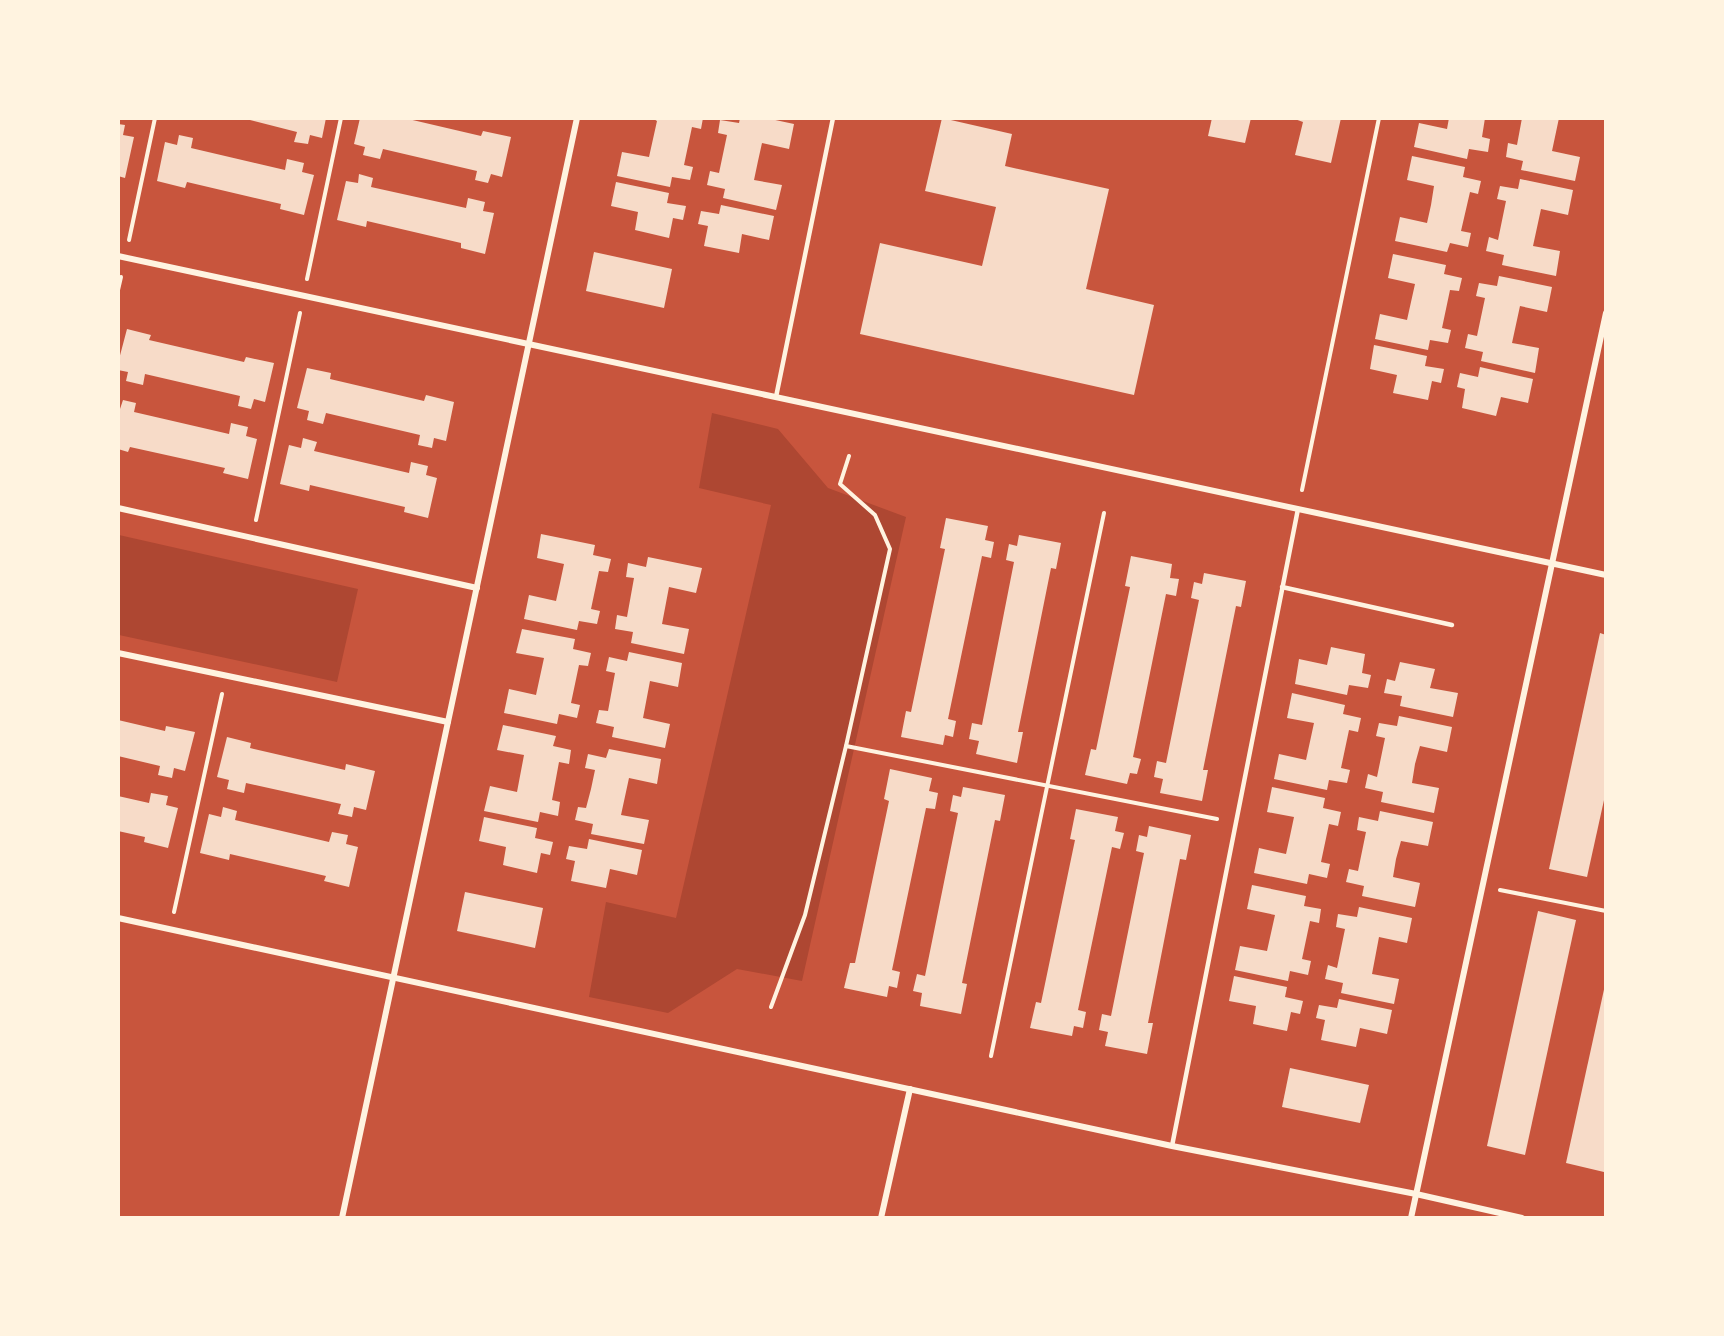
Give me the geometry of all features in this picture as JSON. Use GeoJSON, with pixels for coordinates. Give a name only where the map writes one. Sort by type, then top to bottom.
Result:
{"type":"FeatureCollection","features":[{"type":"Feature","properties":{"kind":"street"},"geometry":{"type":"LineString","coordinates":[[342,1218],[577,118]]}},
{"type":"Feature","properties":{"kind":"street"},"geometry":{"type":"LineString","coordinates":[[122,257],[1605,575]]}},
{"type":"Feature","properties":{"kind":"street"},"geometry":{"type":"LineString","coordinates":[[1411,1218],[1605,313]]}},
{"type":"Feature","properties":{"kind":"street"},"geometry":{"type":"LineString","coordinates":[[118,508],[477,588]]}},
{"type":"Feature","properties":{"kind":"street"},"geometry":{"type":"LineString","coordinates":[[118,653],[448,722]]}},
{"type":"Feature","properties":{"kind":"street"},"geometry":{"type":"LineString","coordinates":[[118,918],[1172,1146],[1416,1194],[1522,1218]]}},
{"type":"Feature","properties":{"kind":"street"},"geometry":{"type":"LineString","coordinates":[[881,1218],[910,1089]]}},
{"type":"Feature","properties":{"kind":"lane"},"geometry":{"type":"LineString","coordinates":[[776,397],[834,118]]}},
{"type":"Feature","properties":{"kind":"lane"},"geometry":{"type":"LineString","coordinates":[[1172,1146],[1298,508]]}},
{"type":"Feature","properties":{"kind":"lane"},"geometry":{"type":"LineString","coordinates":[[1282,587],[1452,625]]}},
{"type":"Feature","properties":{"kind":"path"},"geometry":{"type":"LineString","coordinates":[[118,291],[122,257],[155,118]]}},
{"type":"Feature","properties":{"kind":"path"},"geometry":{"type":"LineString","coordinates":[[252,538],[341,118]]}},
{"type":"Feature","properties":{"kind":"path"},"geometry":{"type":"LineString","coordinates":[[1298,508],[1378,118]]}},
{"type":"Feature","properties":{"kind":"path"},"geometry":{"type":"LineString","coordinates":[[771,1007],[805,915],[890,549],[875,515],[840,484],[849,456]]}},
{"type":"Feature","properties":{"kind":"path"},"geometry":{"type":"LineString","coordinates":[[991,1056],[1104,513]]}},
{"type":"Feature","properties":{"kind":"path"},"geometry":{"type":"LineString","coordinates":[[170,929],[226,675]]}},
{"type":"Feature","properties":{"kind":"path"},"geometry":{"type":"LineString","coordinates":[[846,746],[1236,823]]}},
{"type":"Feature","properties":{"kind":"path"},"geometry":{"type":"LineString","coordinates":[[1482,886],[1605,911]]}},
{"type":"Feature","properties":{"kind":"shaded area"},"geometry":{"type":"Polygon","coordinates":[[[712,413],[778,429],[828,488],[906,517],[802,981],[737,969],[668,1013],[589,997],[606,902],[676,918],[771,505],[699,488],[712,413]]]}},
{"type":"Feature","properties":{"kind":"shaded area"},"geometry":{"type":"Polygon","coordinates":[[[119,535],[358,589],[337,682],[119,635],[119,535]]]}},
{"type":"Feature","properties":{"kind":"building"},"geometry":{"type":"Polygon","coordinates":[[[242,118],[326,118],[322,138],[310,135],[308,144],[294,142],[297,132],[242,118]]]}},
{"type":"Feature","properties":{"kind":"building"},"geometry":{"type":"Polygon","coordinates":[[[360,118],[404,118],[481,136],[483,131],[511,137],[502,177],[491,174],[488,183],[475,180],[477,171],[383,149],[380,159],[363,155],[365,147],[354,144],[360,118]]]}},
{"type":"Feature","properties":{"kind":"building"},"geometry":{"type":"Polygon","coordinates":[[[652,118],[703,118],[701,129],[692,127],[684,165],[693,167],[690,180],[672,177],[670,187],[617,176],[622,152],[649,157],[657,121],[652,118]]]}},
{"type":"Feature","properties":{"kind":"building"},"geometry":{"type":"Polygon","coordinates":[[[740,118],[766,118],[794,124],[789,149],[762,143],[754,180],[782,185],[776,210],[723,198],[725,189],[707,185],[710,171],[719,173],[727,135],[718,133],[720,120],[739,123],[740,118]]]}},
{"type":"Feature","properties":{"kind":"building"},"geometry":{"type":"Polygon","coordinates":[[[942,118],[1012,134],[1005,166],[1109,189],[1086,289],[1154,305],[1134,395],[860,334],[880,243],[982,266],[996,207],[925,191],[942,118]]]}},
{"type":"Feature","properties":{"kind":"building"},"geometry":{"type":"Polygon","coordinates":[[[1212,118],[1251,118],[1245,143],[1208,136],[1212,118]]]}},
{"type":"Feature","properties":{"kind":"building"},"geometry":{"type":"Polygon","coordinates":[[[1292,118],[1341,118],[1331,163],[1295,155],[1303,122],[1292,118]]]}},
{"type":"Feature","properties":{"kind":"building"},"geometry":{"type":"Polygon","coordinates":[[[1449,118],[1485,118],[1482,137],[1490,139],[1488,152],[1469,149],[1467,159],[1414,147],[1419,123],[1447,129],[1449,118]]]}},
{"type":"Feature","properties":{"kind":"building"},"geometry":{"type":"Polygon","coordinates":[[[1522,118],[1559,118],[1552,151],[1580,157],[1575,181],[1521,170],[1523,161],[1506,157],[1508,143],[1517,145],[1522,118]]]}},
{"type":"Feature","properties":{"kind":"building"},"geometry":{"type":"Polygon","coordinates":[[[118,124],[125,125],[123,135],[134,137],[125,178],[118,176],[118,124]]]}},
{"type":"Feature","properties":{"kind":"building"},"geometry":{"type":"Polygon","coordinates":[[[179,135],[193,138],[191,148],[285,170],[287,159],[304,163],[302,172],[314,175],[304,215],[280,209],[281,204],[187,182],[185,188],[157,181],[165,142],[177,145],[179,135]]]}},
{"type":"Feature","properties":{"kind":"building"},"geometry":{"type":"Polygon","coordinates":[[[1412,156],[1465,167],[1463,177],[1481,181],[1478,194],[1470,192],[1461,231],[1471,233],[1468,247],[1450,243],[1447,252],[1395,241],[1400,217],[1427,223],[1431,205],[1434,186],[1407,180],[1412,156]]]}},
{"type":"Feature","properties":{"kind":"building"},"geometry":{"type":"Polygon","coordinates":[[[359,174],[373,178],[371,187],[466,208],[468,198],[485,202],[483,211],[494,213],[485,254],[461,248],[461,243],[367,221],[366,227],[337,220],[346,181],[358,183],[359,174]]]}},
{"type":"Feature","properties":{"kind":"building"},"geometry":{"type":"Polygon","coordinates":[[[1520,179],[1573,190],[1568,215],[1541,209],[1533,246],[1560,251],[1556,276],[1502,265],[1504,255],[1486,251],[1489,237],[1498,240],[1506,201],[1497,199],[1500,186],[1518,189],[1520,179]]]}},
{"type":"Feature","properties":{"kind":"building"},"geometry":{"type":"Polygon","coordinates":[[[616,182],[669,193],[667,203],[686,206],[683,220],[673,218],[669,238],[635,230],[638,212],[611,206],[616,182]]]}},
{"type":"Feature","properties":{"kind":"building"},"geometry":{"type":"Polygon","coordinates":[[[721,205],[774,216],[769,240],[742,234],[739,253],[704,246],[708,226],[698,224],[701,211],[719,214],[721,205]]]}},
{"type":"Feature","properties":{"kind":"building"},"geometry":{"type":"Polygon","coordinates":[[[594,252],[672,269],[664,308],[586,291],[594,252]]]}},
{"type":"Feature","properties":{"kind":"building"},"geometry":{"type":"Polygon","coordinates":[[[1393,254],[1446,265],[1444,274],[1462,278],[1459,291],[1450,290],[1442,328],[1451,330],[1448,343],[1430,340],[1428,350],[1375,339],[1380,314],[1407,320],[1415,284],[1388,278],[1393,254]]]}},
{"type":"Feature","properties":{"kind":"building"},"geometry":{"type":"Polygon","coordinates":[[[1499,276],[1552,287],[1547,312],[1520,306],[1512,343],[1539,348],[1535,373],[1481,361],[1483,352],[1465,348],[1468,334],[1477,336],[1485,298],[1476,296],[1479,283],[1497,286],[1499,276]]]}},
{"type":"Feature","properties":{"kind":"building"},"geometry":{"type":"Polygon","coordinates":[[[127,329],[151,335],[149,340],[244,362],[246,357],[274,363],[265,402],[254,399],[251,409],[238,406],[240,396],[145,374],[143,385],[126,381],[128,372],[118,370],[118,363],[127,329]]]}},
{"type":"Feature","properties":{"kind":"building"},"geometry":{"type":"Polygon","coordinates":[[[1374,345],[1427,356],[1425,366],[1444,369],[1441,383],[1432,381],[1428,400],[1393,393],[1397,375],[1370,369],[1374,345]]]}},
{"type":"Feature","properties":{"kind":"building"},"geometry":{"type":"Polygon","coordinates":[[[1480,367],[1533,379],[1528,403],[1501,397],[1496,416],[1462,408],[1465,389],[1457,387],[1460,373],[1478,377],[1480,367]]]}},
{"type":"Feature","properties":{"kind":"building"},"geometry":{"type":"Polygon","coordinates":[[[307,368],[331,373],[330,379],[424,401],[426,395],[454,402],[446,441],[434,438],[432,448],[418,445],[420,435],[326,413],[323,424],[307,420],[309,411],[297,408],[307,368]]]}},
{"type":"Feature","properties":{"kind":"building"},"geometry":{"type":"Polygon","coordinates":[[[123,400],[136,403],[134,412],[229,434],[231,423],[248,427],[246,436],[257,439],[248,479],[223,473],[225,468],[130,447],[128,452],[118,449],[118,409],[123,400]]]}},
{"type":"Feature","properties":{"kind":"building"},"geometry":{"type":"Polygon","coordinates":[[[303,438],[317,442],[314,451],[409,473],[411,462],[428,466],[426,475],[437,478],[428,518],[404,512],[405,507],[310,485],[309,491],[280,484],[289,445],[301,448],[303,438]]]}},
{"type":"Feature","properties":{"kind":"building"},"geometry":{"type":"Polygon","coordinates":[[[946,518],[988,526],[985,540],[994,542],[991,558],[982,556],[948,719],[956,721],[953,737],[945,735],[943,745],[901,737],[906,711],[911,712],[945,549],[940,548],[946,518]]]}},
{"type":"Feature","properties":{"kind":"building"},"geometry":{"type":"Polygon","coordinates":[[[541,534],[595,545],[593,555],[611,559],[608,572],[599,571],[591,609],[600,611],[597,624],[579,621],[577,630],[524,619],[529,595],[556,601],[564,564],[537,558],[541,534]]]}},
{"type":"Feature","properties":{"kind":"building"},"geometry":{"type":"Polygon","coordinates":[[[1019,535],[1061,543],[1056,569],[1051,568],[1018,732],[1023,732],[1017,763],[976,754],[979,741],[969,739],[972,723],[982,725],[1014,562],[1006,560],[1009,544],[1017,546],[1019,535]]]}},
{"type":"Feature","properties":{"kind":"building"},"geometry":{"type":"Polygon","coordinates":[[[1131,556],[1172,564],[1170,578],[1179,579],[1176,596],[1166,594],[1133,757],[1141,759],[1137,774],[1130,773],[1127,784],[1085,775],[1091,749],[1096,750],[1130,587],[1125,586],[1131,556]]]}},
{"type":"Feature","properties":{"kind":"building"},"geometry":{"type":"Polygon","coordinates":[[[648,557],[702,568],[696,593],[669,587],[662,624],[689,629],[684,654],[631,643],[633,632],[615,629],[617,615],[627,617],[634,578],[626,577],[628,563],[646,567],[648,557]]]}},
{"type":"Feature","properties":{"kind":"building"},"geometry":{"type":"Polygon","coordinates":[[[1204,573],[1246,581],[1241,607],[1236,606],[1203,770],[1208,770],[1202,801],[1160,793],[1163,779],[1154,777],[1157,761],[1166,763],[1199,600],[1191,598],[1194,582],[1202,584],[1204,573]]]}},
{"type":"Feature","properties":{"kind":"building"},"geometry":{"type":"Polygon","coordinates":[[[522,629],[575,639],[573,649],[591,653],[588,666],[579,665],[571,703],[580,705],[577,718],[559,714],[557,724],[504,713],[509,689],[536,695],[544,658],[516,653],[522,629]]]}},
{"type":"Feature","properties":{"kind":"building"},"geometry":{"type":"Polygon","coordinates":[[[1600,633],[1606,635],[1606,791],[1587,877],[1549,869],[1600,633]]]}},
{"type":"Feature","properties":{"kind":"building"},"geometry":{"type":"Polygon","coordinates":[[[1331,647],[1365,654],[1362,673],[1371,675],[1368,688],[1349,685],[1347,695],[1295,684],[1299,659],[1327,665],[1331,647]]]}},
{"type":"Feature","properties":{"kind":"building"},"geometry":{"type":"Polygon","coordinates":[[[629,652],[682,663],[678,687],[650,681],[643,718],[670,724],[665,748],[612,737],[614,727],[596,723],[599,710],[608,711],[615,673],[606,671],[609,657],[627,661],[629,652]]]}},
{"type":"Feature","properties":{"kind":"building"},"geometry":{"type":"Polygon","coordinates":[[[1400,662],[1435,669],[1430,688],[1458,693],[1453,717],[1400,706],[1402,696],[1384,693],[1387,679],[1395,681],[1400,662]]]}},
{"type":"Feature","properties":{"kind":"building"},"geometry":{"type":"Polygon","coordinates":[[[1292,693],[1345,705],[1343,714],[1361,718],[1358,732],[1349,730],[1341,768],[1350,770],[1347,783],[1329,780],[1327,790],[1274,779],[1279,754],[1306,760],[1314,723],[1287,718],[1292,693]]]}},
{"type":"Feature","properties":{"kind":"building"},"geometry":{"type":"Polygon","coordinates":[[[1399,716],[1452,727],[1447,752],[1420,746],[1415,764],[1412,783],[1439,788],[1434,813],[1381,802],[1383,792],[1365,788],[1368,774],[1377,777],[1385,738],[1376,736],[1379,723],[1397,726],[1399,716]]]}},
{"type":"Feature","properties":{"kind":"building"},"geometry":{"type":"Polygon","coordinates":[[[118,720],[165,731],[166,726],[195,732],[185,771],[174,768],[172,778],[158,775],[160,766],[118,756],[118,720]]]}},
{"type":"Feature","properties":{"kind":"building"},"geometry":{"type":"Polygon","coordinates":[[[503,725],[556,736],[553,746],[571,750],[569,764],[559,762],[552,800],[560,802],[558,816],[540,812],[538,822],[484,811],[490,786],[517,792],[524,755],[497,750],[503,725]]]}},
{"type":"Feature","properties":{"kind":"building"},"geometry":{"type":"Polygon","coordinates":[[[227,737],[251,743],[250,748],[345,770],[346,764],[375,771],[366,810],[354,807],[352,817],[338,814],[341,804],[246,783],[244,793],[227,789],[229,780],[217,777],[227,737]]]}},
{"type":"Feature","properties":{"kind":"building"},"geometry":{"type":"Polygon","coordinates":[[[609,749],[661,759],[657,784],[629,778],[621,815],[649,820],[644,844],[591,834],[593,824],[575,820],[578,807],[586,808],[595,770],[585,768],[588,754],[606,758],[609,749]]]}},
{"type":"Feature","properties":{"kind":"building"},"geometry":{"type":"Polygon","coordinates":[[[890,769],[932,778],[929,791],[938,793],[935,809],[926,808],[892,970],[900,972],[897,988],[889,986],[887,997],[844,988],[850,963],[855,963],[889,801],[884,799],[890,769]]]}},
{"type":"Feature","properties":{"kind":"building"},"geometry":{"type":"Polygon","coordinates":[[[963,787],[1005,795],[1000,821],[995,820],[962,983],[967,984],[961,1014],[920,1006],[922,993],[913,991],[917,974],[925,976],[958,813],[950,811],[953,795],[961,797],[963,787]]]}},
{"type":"Feature","properties":{"kind":"building"},"geometry":{"type":"Polygon","coordinates":[[[1272,787],[1325,798],[1323,808],[1341,812],[1338,826],[1329,824],[1321,862],[1330,864],[1327,878],[1309,874],[1307,884],[1254,873],[1259,848],[1286,854],[1294,817],[1267,812],[1272,787]]]}},
{"type":"Feature","properties":{"kind":"building"},"geometry":{"type":"Polygon","coordinates":[[[151,793],[168,796],[166,805],[178,808],[168,848],[144,842],[145,837],[118,831],[118,796],[149,803],[151,793]]]}},
{"type":"Feature","properties":{"kind":"building"},"geometry":{"type":"Polygon","coordinates":[[[223,807],[237,811],[235,820],[329,842],[332,832],[348,835],[346,844],[358,847],[349,887],[324,881],[326,876],[230,854],[229,860],[200,853],[209,814],[221,817],[223,807]]]}},
{"type":"Feature","properties":{"kind":"building"},"geometry":{"type":"Polygon","coordinates":[[[1076,809],[1118,817],[1115,831],[1124,833],[1120,849],[1112,847],[1078,1010],[1086,1012],[1083,1028],[1074,1026],[1072,1036],[1030,1028],[1036,1002],[1041,1003],[1075,840],[1070,839],[1076,809]]]}},
{"type":"Feature","properties":{"kind":"building"},"geometry":{"type":"Polygon","coordinates":[[[1380,811],[1433,822],[1428,846],[1401,841],[1396,859],[1393,877],[1420,883],[1415,907],[1362,896],[1364,886],[1346,882],[1349,869],[1358,871],[1366,832],[1357,830],[1359,817],[1378,821],[1380,811]]]}},
{"type":"Feature","properties":{"kind":"building"},"geometry":{"type":"Polygon","coordinates":[[[484,817],[537,828],[535,838],[553,842],[550,855],[541,853],[537,873],[503,865],[506,847],[479,841],[484,817]]]}},
{"type":"Feature","properties":{"kind":"building"},"geometry":{"type":"Polygon","coordinates":[[[1149,826],[1191,835],[1186,860],[1180,859],[1148,1023],[1153,1023],[1147,1054],[1105,1046],[1108,1032],[1099,1030],[1102,1014],[1111,1016],[1144,853],[1136,851],[1139,835],[1147,837],[1149,826]]]}},
{"type":"Feature","properties":{"kind":"building"},"geometry":{"type":"Polygon","coordinates":[[[589,839],[642,850],[637,875],[610,869],[606,888],[571,881],[575,861],[566,859],[569,846],[587,849],[589,839]]]}},
{"type":"Feature","properties":{"kind":"building"},"geometry":{"type":"Polygon","coordinates":[[[1252,885],[1306,896],[1304,906],[1321,909],[1319,923],[1310,921],[1302,959],[1311,961],[1308,975],[1290,971],[1288,981],[1235,970],[1240,946],[1267,951],[1275,915],[1247,909],[1252,885]]]}},
{"type":"Feature","properties":{"kind":"building"},"geometry":{"type":"Polygon","coordinates":[[[465,892],[543,908],[535,948],[457,931],[465,892]]]}},
{"type":"Feature","properties":{"kind":"building"},"geometry":{"type":"Polygon","coordinates":[[[1359,907],[1412,918],[1407,943],[1379,937],[1372,974],[1399,979],[1394,1004],[1341,993],[1343,983],[1325,979],[1328,965],[1337,968],[1345,929],[1336,927],[1338,914],[1357,917],[1359,907]]]}},
{"type":"Feature","properties":{"kind":"building"},"geometry":{"type":"Polygon","coordinates":[[[1538,911],[1576,920],[1525,1155],[1487,1146],[1538,911]]]}},
{"type":"Feature","properties":{"kind":"building"},"geometry":{"type":"Polygon","coordinates":[[[1234,976],[1287,987],[1285,997],[1303,1001],[1300,1014],[1291,1012],[1287,1031],[1253,1024],[1256,1006],[1229,1001],[1234,976]]]}},
{"type":"Feature","properties":{"kind":"building"},"geometry":{"type":"Polygon","coordinates":[[[1605,985],[1606,1163],[1604,1172],[1566,1163],[1605,985]]]}},
{"type":"Feature","properties":{"kind":"building"},"geometry":{"type":"Polygon","coordinates":[[[1339,999],[1392,1010],[1387,1034],[1360,1028],[1356,1047],[1321,1040],[1325,1020],[1316,1018],[1319,1005],[1337,1008],[1339,999]]]}},
{"type":"Feature","properties":{"kind":"building"},"geometry":{"type":"Polygon","coordinates":[[[1290,1068],[1369,1085],[1360,1123],[1282,1107],[1290,1068]]]}}]}
